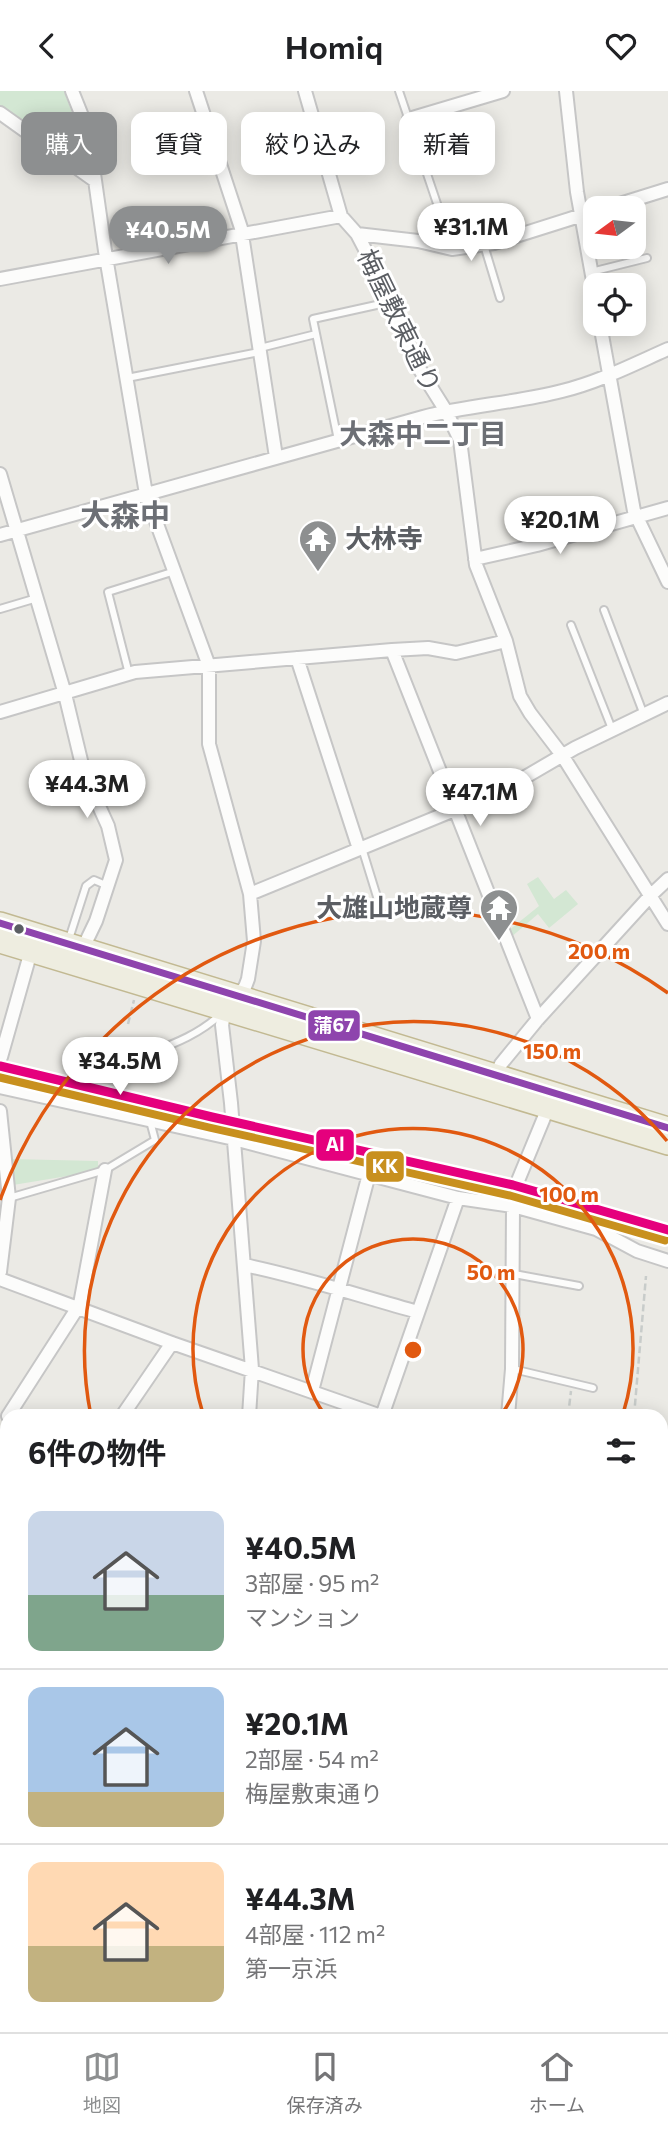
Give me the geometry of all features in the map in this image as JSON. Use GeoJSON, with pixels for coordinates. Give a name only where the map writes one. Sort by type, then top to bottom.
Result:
{"type":"FeatureCollection","features":[{"type":"Feature","properties":{"kind":"highway"},"geometry":{"type":"LineString","coordinates":[[0,923],[75,946],[232,1003],[548,1108],[668,1144]]}},
{"type":"Feature","properties":{"kind":"highway"},"geometry":{"type":"LineString","coordinates":[[0,942],[232,1003],[668,1128]]}},
{"type":"Feature","properties":{"kind":"street"},"geometry":{"type":"LineString","coordinates":[[72,91],[88,131],[146,494],[209,666],[209,744],[250,894],[254,941],[248,979],[232,1003],[222,1025],[252,1369],[249,1409]]}},
{"type":"Feature","properties":{"kind":"street"},"geometry":{"type":"LineString","coordinates":[[196,91],[242,235],[276,457]]}},
{"type":"Feature","properties":{"kind":"street","name":"梅屋敷東通り"},"geometry":{"type":"LineString","coordinates":[[305,91],[341,216],[357,234],[390,302],[412,357],[446,411],[462,448],[475,559],[506,641],[520,696],[562,755],[587,799],[668,924]]}},
{"type":"Feature","properties":{"kind":"street"},"geometry":{"type":"LineString","coordinates":[[432,112],[503,91]]}},
{"type":"Feature","properties":{"kind":"street"},"geometry":{"type":"LineString","coordinates":[[566,91],[580,215],[591,272]]}},
{"type":"Feature","properties":{"kind":"street"},"geometry":{"type":"LineString","coordinates":[[0,113],[94,180]]}},
{"type":"Feature","properties":{"kind":"street"},"geometry":{"type":"LineString","coordinates":[[646,196],[668,189]]}},
{"type":"Feature","properties":{"kind":"street"},"geometry":{"type":"LineString","coordinates":[[357,234],[418,241],[452,249],[484,245],[583,214]]}},
{"type":"Feature","properties":{"kind":"street"},"geometry":{"type":"LineString","coordinates":[[0,279],[341,216]]}},
{"type":"Feature","properties":{"kind":"street"},"geometry":{"type":"LineString","coordinates":[[602,336],[635,518],[668,582]]}},
{"type":"Feature","properties":{"kind":"street"},"geometry":{"type":"LineString","coordinates":[[0,535],[446,411],[541,396],[609,375],[668,349]]}},
{"type":"Feature","properties":{"kind":"street"},"geometry":{"type":"LineString","coordinates":[[0,474],[65,694],[84,773],[108,826],[116,860],[96,921],[75,946]]}},
{"type":"Feature","properties":{"kind":"street"},"geometry":{"type":"LineString","coordinates":[[475,559],[537,545],[668,508]]}},
{"type":"Feature","properties":{"kind":"street"},"geometry":{"type":"LineString","coordinates":[[0,712],[130,674],[392,650],[428,648],[457,653],[506,641]]}},
{"type":"Feature","properties":{"kind":"street"},"geometry":{"type":"LineString","coordinates":[[392,650],[538,1020]]}},
{"type":"Feature","properties":{"kind":"street"},"geometry":{"type":"LineString","coordinates":[[296,658],[360,849]]}},
{"type":"Feature","properties":{"kind":"street"},"geometry":{"type":"LineString","coordinates":[[250,894],[503,790],[562,755],[668,703]]}},
{"type":"Feature","properties":{"kind":"street"},"geometry":{"type":"LineString","coordinates":[[495,1077],[501,1064],[538,1020],[650,895],[668,879]]}},
{"type":"Feature","properties":{"kind":"street"},"geometry":{"type":"LineString","coordinates":[[1,1057],[31,951]]}},
{"type":"Feature","properties":{"kind":"street"},"geometry":{"type":"LineString","coordinates":[[0,1087],[234,1139],[458,1198],[513,1206],[596,1229],[637,1251],[668,1261]]}},
{"type":"Feature","properties":{"kind":"street"},"geometry":{"type":"LineString","coordinates":[[517,1183],[548,1108]]}},
{"type":"Feature","properties":{"kind":"street"},"geometry":{"type":"LineString","coordinates":[[0,1111],[9,1198],[0,1272]]}},
{"type":"Feature","properties":{"kind":"street"},"geometry":{"type":"LineString","coordinates":[[12,1409],[77,1308],[83,1291],[105,1170]]}},
{"type":"Feature","properties":{"kind":"street"},"geometry":{"type":"LineString","coordinates":[[312,1391],[369,1174]]}},
{"type":"Feature","properties":{"kind":"street"},"geometry":{"type":"LineString","coordinates":[[384,1409],[458,1198]]}},
{"type":"Feature","properties":{"kind":"street"},"geometry":{"type":"LineString","coordinates":[[509,1409],[512,1369],[513,1206]]}},
{"type":"Feature","properties":{"kind":"street"},"geometry":{"type":"LineString","coordinates":[[244,1265],[291,1274],[338,1291],[418,1312]]}},
{"type":"Feature","properties":{"kind":"street"},"geometry":{"type":"LineString","coordinates":[[0,1279],[172,1343],[362,1409]]}},
{"type":"Feature","properties":{"kind":"street"},"geometry":{"type":"LineString","coordinates":[[127,1409],[172,1343]]}},
{"type":"Feature","properties":{"kind":"lane"},"geometry":{"type":"LineString","coordinates":[[399,91],[406,112]]}},
{"type":"Feature","properties":{"kind":"lane"},"geometry":{"type":"LineString","coordinates":[[428,175],[452,249]]}},
{"type":"Feature","properties":{"kind":"lane"},"geometry":{"type":"LineString","coordinates":[[484,245],[500,298]]}},
{"type":"Feature","properties":{"kind":"lane"},"geometry":{"type":"LineString","coordinates":[[591,272],[647,258]]}},
{"type":"Feature","properties":{"kind":"lane"},"geometry":{"type":"LineString","coordinates":[[338,440],[313,319],[390,302]]}},
{"type":"Feature","properties":{"kind":"lane"},"geometry":{"type":"LineString","coordinates":[[127,378],[259,350],[316,334]]}},
{"type":"Feature","properties":{"kind":"lane"},"geometry":{"type":"LineString","coordinates":[[130,674],[108,592],[175,571]]}},
{"type":"Feature","properties":{"kind":"lane"},"geometry":{"type":"LineString","coordinates":[[0,609],[37,598]]}},
{"type":"Feature","properties":{"kind":"lane"},"geometry":{"type":"LineString","coordinates":[[604,610],[644,715]]}},
{"type":"Feature","properties":{"kind":"lane"},"geometry":{"type":"LineString","coordinates":[[571,625],[613,731]]}},
{"type":"Feature","properties":{"kind":"lane"},"geometry":{"type":"LineString","coordinates":[[360,849],[377,900]]}},
{"type":"Feature","properties":{"kind":"lane"},"geometry":{"type":"LineString","coordinates":[[75,946],[86,886],[94,880],[108,886]]}},
{"type":"Feature","properties":{"kind":"lane"},"geometry":{"type":"LineString","coordinates":[[132,1061],[190,1037],[205,1028],[232,1003]]}},
{"type":"Feature","properties":{"kind":"lane"},"geometry":{"type":"LineString","coordinates":[[9,1198],[105,1170],[155,1140],[150,1121]]}},
{"type":"Feature","properties":{"kind":"lane"},"geometry":{"type":"LineString","coordinates":[[514,1274],[579,1286]]}},
{"type":"Feature","properties":{"kind":"lane"},"geometry":{"type":"LineString","coordinates":[[512,1369],[593,1388]]}},
{"type":"Feature","properties":{"kind":"path"},"geometry":{"type":"LineString","coordinates":[[128,1024],[135,997]]}},
{"type":"Feature","properties":{"kind":"path"},"geometry":{"type":"LineString","coordinates":[[635,1409],[646,1276]]}},
{"type":"Feature","properties":{"kind":"path"},"geometry":{"type":"LineString","coordinates":[[569,1409],[572,1383]]}},
{"type":"Feature","properties":{"kind":"green space"},"geometry":{"type":"Polygon","coordinates":[[[0,91],[64,91],[72,112],[21,112],[21,125],[0,110],[0,91]]]}},
{"type":"Feature","properties":{"kind":"green space"},"geometry":{"type":"Polygon","coordinates":[[[538,877],[554,899],[566,890],[578,904],[549,928],[538,914],[510,938],[508,931],[539,906],[527,884],[538,877]]]}},
{"type":"Feature","properties":{"kind":"green space"},"geometry":{"type":"Polygon","coordinates":[[[10,1159],[98,1161],[98,1171],[13,1185],[10,1159]]]}},
{"type":"Feature","properties":{"kind":"transit line","name":"蒲67"},"geometry":{"type":"LineString","coordinates":[[0,923],[668,1128]]}},
{"type":"Feature","properties":{"kind":"transit line","name":"Al"},"geometry":{"type":"LineString","coordinates":[[0,1066],[513,1185],[668,1230]]}},
{"type":"Feature","properties":{"kind":"transit line","name":"KK"},"geometry":{"type":"LineString","coordinates":[[0,1077],[510,1195],[665,1240]]}},
{"type":"Feature","properties":{"kind":"place","name":"大林寺"},"geometry":{"type":"Point","coordinates":[318,573]}},
{"type":"Feature","properties":{"kind":"place","name":"大雄山地蔵尊"},"geometry":{"type":"Point","coordinates":[499,942]}},
{"type":"Feature","properties":{"kind":"district","name":"大森中二丁目"},"geometry":{"type":"Point","coordinates":[423,434]}},
{"type":"Feature","properties":{"kind":"district","name":"大森中"},"geometry":{"type":"Point","coordinates":[125,516]}}]}
